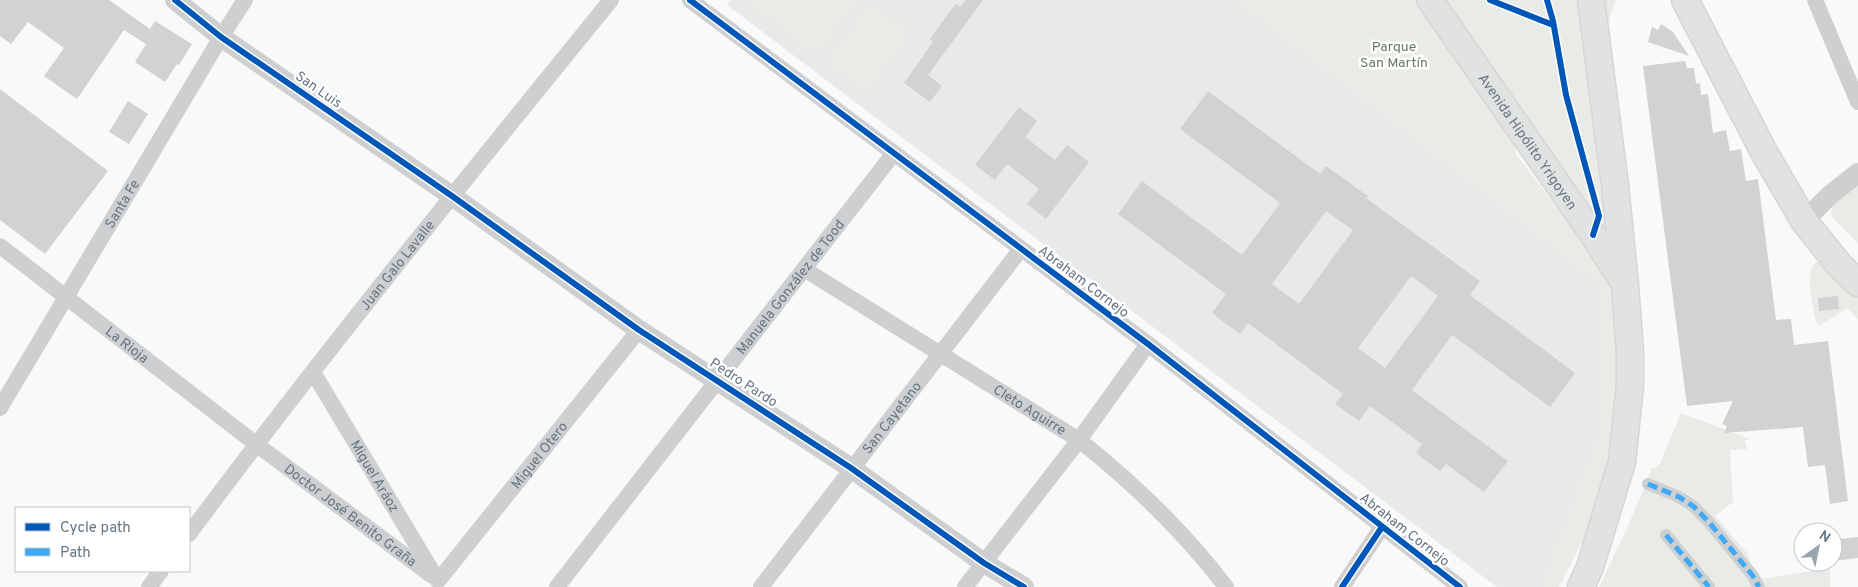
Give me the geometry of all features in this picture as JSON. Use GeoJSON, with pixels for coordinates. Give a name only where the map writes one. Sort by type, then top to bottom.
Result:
{"type":"FeatureCollection","features":[{"type":"Feature","properties":{"kind":"highway","name":"Avenida Hipólito Yrigoyen"},"geometry":{"type":"LineString","coordinates":[[1581,587],[1590,567],[1618,473],[1626,435],[1630,368],[1625,285],[1615,185],[1591,0]]}},
{"type":"Feature","properties":{"kind":"highway"},"geometry":{"type":"LineString","coordinates":[[1685,0],[1764,152],[1804,221],[1840,266],[1858,283]]}},
{"type":"Feature","properties":{"kind":"main road","name":"Avenida Hipólito Yrigoyen"},"geometry":{"type":"LineString","coordinates":[[1430,0],[1593,234],[1625,285]]}},
{"type":"Feature","properties":{"kind":"street","name":"San Luis"},"geometry":{"type":"LineString","coordinates":[[175,0],[221,37],[452,196]]}},
{"type":"Feature","properties":{"kind":"street","name":"Santa Fe"},"geometry":{"type":"LineString","coordinates":[[0,408],[221,37],[245,0]]}},
{"type":"Feature","properties":{"kind":"street","name":"Juan Galo Lavalle"},"geometry":{"type":"LineString","coordinates":[[190,533],[256,444],[452,196],[611,0]]}},
{"type":"Feature","properties":{"kind":"street","name":"Abraham Cornejo"},"geometry":{"type":"LineString","coordinates":[[690,0],[1148,344],[1460,587]]}},
{"type":"Feature","properties":{"kind":"street"},"geometry":{"type":"LineString","coordinates":[[1815,0],[1858,102]]}},
{"type":"Feature","properties":{"kind":"street","name":"Manuela González de Tood"},"geometry":{"type":"LineString","coordinates":[[557,587],[894,152]]}},
{"type":"Feature","properties":{"kind":"street"},"geometry":{"type":"LineString","coordinates":[[1804,221],[1830,195],[1858,173]]}},
{"type":"Feature","properties":{"kind":"street","name":"Pedro Pardo"},"geometry":{"type":"LineString","coordinates":[[452,196],[639,330],[851,468],[984,563],[1024,587]]}},
{"type":"Feature","properties":{"kind":"street","name":"La Rioja"},"geometry":{"type":"LineString","coordinates":[[0,246],[256,444]]}},
{"type":"Feature","properties":{"kind":"street","name":"San Cayetano"},"geometry":{"type":"LineString","coordinates":[[761,587],[1021,249]]}},
{"type":"Feature","properties":{"kind":"street","name":"Cleto Aguirre"},"geometry":{"type":"LineString","coordinates":[[804,269],[1079,440],[1113,467],[1182,536],[1226,587]]}},
{"type":"Feature","properties":{"kind":"street","name":"Miguel Otero"},"geometry":{"type":"LineString","coordinates":[[442,584],[639,330]]}},
{"type":"Feature","properties":{"kind":"street"},"geometry":{"type":"LineString","coordinates":[[965,587],[1079,440],[1148,344]]}},
{"type":"Feature","properties":{"kind":"street","name":"Miguel Aráoz"},"geometry":{"type":"LineString","coordinates":[[314,372],[442,584]]}},
{"type":"Feature","properties":{"kind":"street","name":"Doctor José Benito Graña"},"geometry":{"type":"LineString","coordinates":[[256,444],[442,584]]}},
{"type":"Feature","properties":{"kind":"street"},"geometry":{"type":"LineString","coordinates":[[1648,484],[1679,497],[1693,506],[1736,555],[1753,576],[1759,587]]}},
{"type":"Feature","properties":{"kind":"street"},"geometry":{"type":"LineString","coordinates":[[1342,587],[1382,527]]}},
{"type":"Feature","properties":{"kind":"street"},"geometry":{"type":"LineString","coordinates":[[1666,536],[1709,587]]}},
{"type":"Feature","properties":{"kind":"street"},"geometry":{"type":"LineString","coordinates":[[149,587],[161,572]]}},
{"type":"Feature","properties":{"kind":"shaded area"},"geometry":{"type":"Polygon","coordinates":[[[731,0],[1234,0],[1240,2],[1602,283],[1601,433],[1543,587],[1497,587],[727,5],[731,0]]]}},
{"type":"Feature","properties":{"kind":"green space"},"geometry":{"type":"Polygon","coordinates":[[[753,0],[858,0],[816,54],[751,3],[753,0]]]}},
{"type":"Feature","properties":{"kind":"green space","name":"Parque San Martín"},"geometry":{"type":"Polygon","coordinates":[[[1234,0],[1421,0],[1509,125],[1516,154],[1612,281],[1620,339],[1614,442],[1586,534],[1559,587],[1543,587],[1601,433],[1602,283],[1240,2],[1234,0]]]}},
{"type":"Feature","properties":{"kind":"green space","name":"Parque San Martín"},"geometry":{"type":"Polygon","coordinates":[[[1439,0],[1583,0],[1612,245],[1439,0]]]}},
{"type":"Feature","properties":{"kind":"green space"},"geometry":{"type":"Polygon","coordinates":[[[1601,0],[1616,0],[1610,16],[1607,44],[1601,0]]]}},
{"type":"Feature","properties":{"kind":"green space"},"geometry":{"type":"Polygon","coordinates":[[[870,4],[910,34],[865,92],[827,63],[870,4]]]}},
{"type":"Feature","properties":{"kind":"green space"},"geometry":{"type":"Polygon","coordinates":[[[1858,182],[1858,243],[1831,216],[1832,203],[1858,182]]]}},
{"type":"Feature","properties":{"kind":"green space"},"geometry":{"type":"Polygon","coordinates":[[[1817,262],[1822,262],[1858,297],[1858,319],[1847,308],[1820,326],[1816,322],[1810,281],[1813,267],[1817,262]]]}},
{"type":"Feature","properties":{"kind":"green space"},"geometry":{"type":"Polygon","coordinates":[[[1681,413],[1750,439],[1745,440],[1747,449],[1730,450],[1733,502],[1715,516],[1748,554],[1750,566],[1760,579],[1805,572],[1830,572],[1830,587],[1599,587],[1626,531],[1652,468],[1656,468],[1660,464],[1681,413]]]}},
{"type":"Feature","properties":{"kind":"building"},"geometry":{"type":"Polygon","coordinates":[[[0,0],[109,0],[150,29],[155,21],[192,44],[179,65],[177,64],[165,82],[135,62],[146,44],[124,30],[77,99],[44,76],[64,48],[28,22],[11,44],[0,36],[0,0]]]}},
{"type":"Feature","properties":{"kind":"building"},"geometry":{"type":"Polygon","coordinates":[[[966,0],[983,0],[928,75],[942,86],[930,102],[904,83],[933,42],[930,39],[951,10],[956,4],[960,7],[966,0]]]}},
{"type":"Feature","properties":{"kind":"building"},"geometry":{"type":"Polygon","coordinates":[[[1661,24],[1673,32],[1689,56],[1648,42],[1652,27],[1658,30],[1661,24]]]}},
{"type":"Feature","properties":{"kind":"building"},"geometry":{"type":"Polygon","coordinates":[[[1685,61],[1687,68],[1694,68],[1696,84],[1700,83],[1701,95],[1708,94],[1713,133],[1726,130],[1730,151],[1741,149],[1746,181],[1758,179],[1776,320],[1791,319],[1794,345],[1828,341],[1848,501],[1830,504],[1825,465],[1808,467],[1803,427],[1724,433],[1727,426],[1722,424],[1733,401],[1687,406],[1643,66],[1685,61]]]}},
{"type":"Feature","properties":{"kind":"building"},"geometry":{"type":"Polygon","coordinates":[[[0,89],[108,171],[45,254],[0,220],[0,89]]]}},
{"type":"Feature","properties":{"kind":"building"},"geometry":{"type":"Polygon","coordinates":[[[1208,91],[1320,174],[1326,166],[1368,196],[1366,198],[1480,281],[1470,295],[1575,373],[1550,407],[1452,335],[1412,390],[1508,461],[1484,492],[1446,464],[1440,471],[1416,453],[1422,444],[1370,406],[1359,421],[1335,404],[1343,394],[1248,323],[1240,334],[1212,313],[1226,294],[1118,214],[1142,181],[1242,255],[1280,203],[1180,129],[1208,91]],[[1326,211],[1272,284],[1299,304],[1353,230],[1326,211]],[[1411,276],[1358,348],[1385,368],[1438,296],[1411,276]]]}},
{"type":"Feature","properties":{"kind":"building"},"geometry":{"type":"Polygon","coordinates":[[[128,101],[148,114],[129,144],[109,132],[128,101]]]}},
{"type":"Feature","properties":{"kind":"building"},"geometry":{"type":"Polygon","coordinates":[[[1019,107],[1037,121],[1025,137],[1055,160],[1067,145],[1089,162],[1046,219],[1027,204],[1039,189],[1007,164],[995,180],[975,165],[1019,107]]]}},
{"type":"Feature","properties":{"kind":"building"},"geometry":{"type":"Polygon","coordinates":[[[1838,296],[1839,309],[1819,311],[1818,298],[1838,296]]]}},
{"type":"Feature","properties":{"kind":"building"},"geometry":{"type":"Polygon","coordinates":[[[1858,537],[1858,558],[1843,560],[1843,539],[1858,537]]]}},
{"type":"Feature","properties":{"kind":"marked path"},"geometry":{"type":"LineString","coordinates":[[1648,484],[1679,497],[1693,506],[1708,521],[1753,576],[1759,587]]}},
{"type":"Feature","properties":{"kind":"marked path"},"geometry":{"type":"LineString","coordinates":[[1666,535],[1709,587]]}},
{"type":"Feature","properties":{"kind":"cycle path"},"geometry":{"type":"LineString","coordinates":[[175,0],[221,37],[452,196],[639,330],[851,468],[984,563],[1024,587]]}},
{"type":"Feature","properties":{"kind":"cycle path"},"geometry":{"type":"LineString","coordinates":[[690,0],[1148,344],[1460,587]]}},
{"type":"Feature","properties":{"kind":"cycle path"},"geometry":{"type":"LineString","coordinates":[[1490,0],[1553,25]]}},
{"type":"Feature","properties":{"kind":"cycle path"},"geometry":{"type":"LineString","coordinates":[[1547,0],[1553,21],[1566,95],[1599,216],[1593,235]]}},
{"type":"Feature","properties":{"kind":"cycle path"},"geometry":{"type":"LineString","coordinates":[[1342,587],[1382,527]]}}]}
